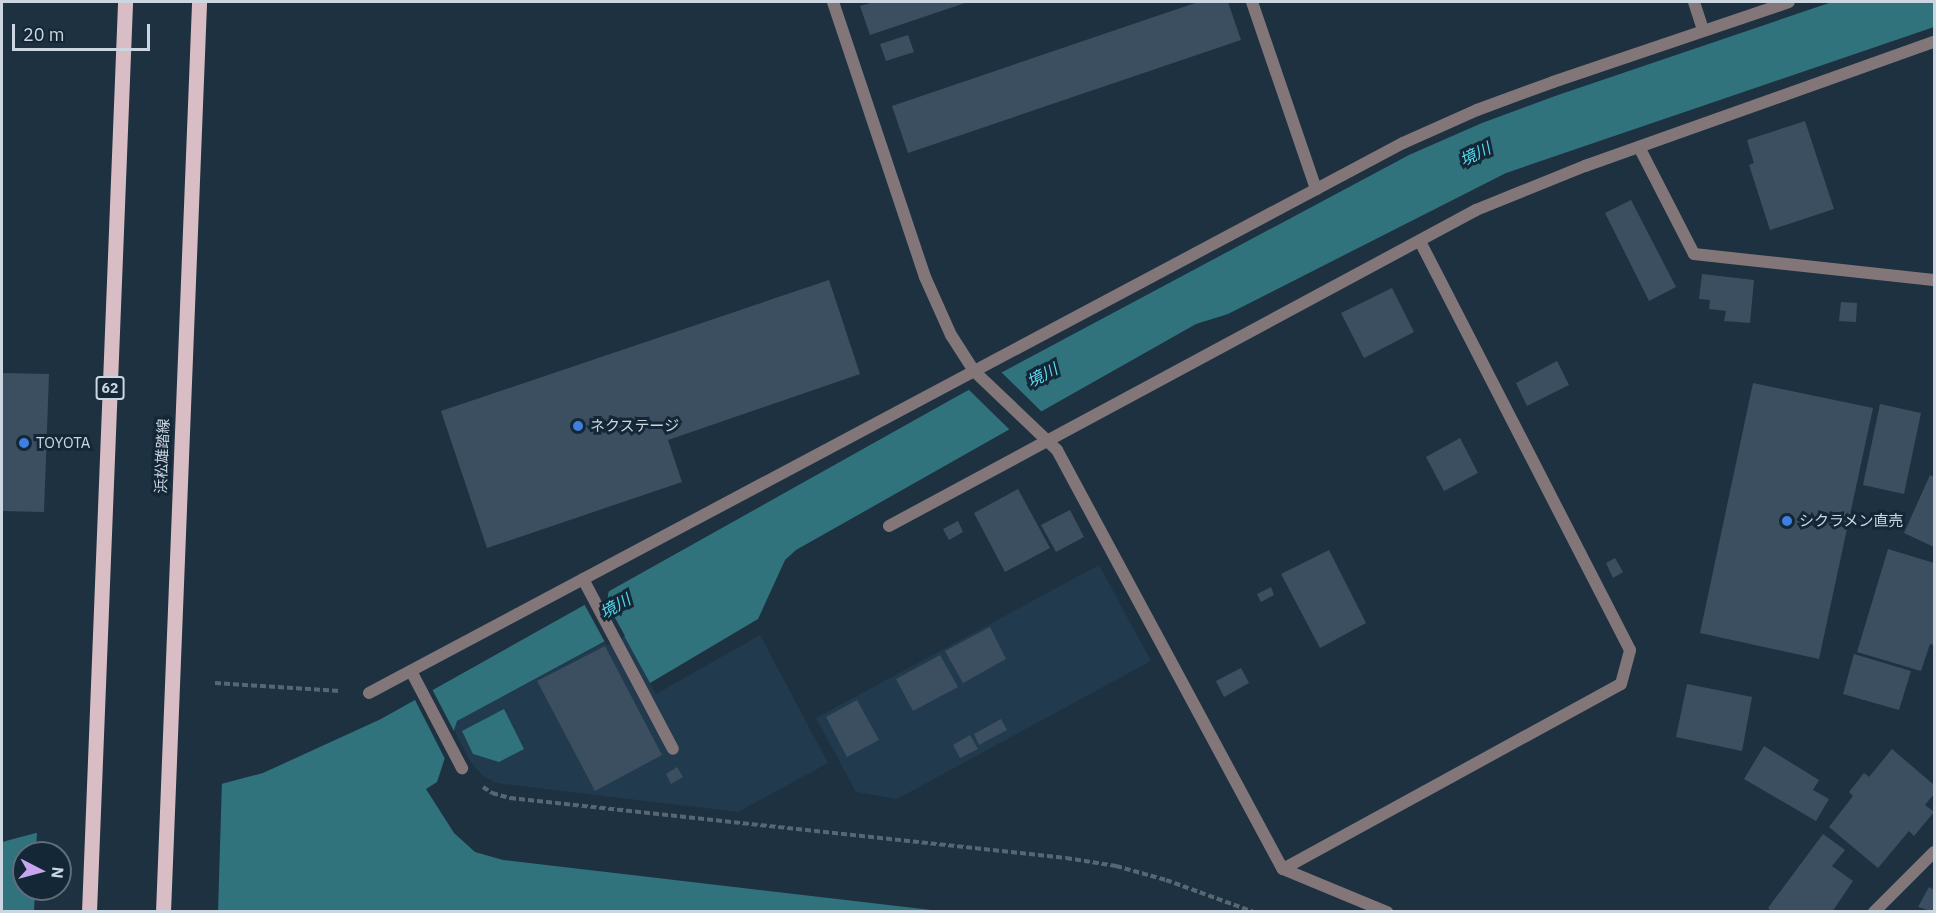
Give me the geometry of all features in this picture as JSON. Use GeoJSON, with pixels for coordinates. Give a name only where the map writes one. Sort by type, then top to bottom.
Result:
{"type":"FeatureCollection","features":[{"type":"Feature","properties":{"kind":"main road","name":"62"},"geometry":{"type":"LineString","coordinates":[[89,912],[125,2]]}},
{"type":"Feature","properties":{"kind":"main road","name":"浜松雄踏線"},"geometry":{"type":"LineString","coordinates":[[163,912],[167,758],[199,2]]}},
{"type":"Feature","properties":{"kind":"street"},"geometry":{"type":"LineString","coordinates":[[833,2],[925,277],[951,336],[978,374],[1057,450],[1283,869],[1387,912]]}},
{"type":"Feature","properties":{"kind":"street"},"geometry":{"type":"LineString","coordinates":[[1252,2],[1316,189]]}},
{"type":"Feature","properties":{"kind":"street"},"geometry":{"type":"LineString","coordinates":[[1694,2],[1703,30]]}},
{"type":"Feature","properties":{"kind":"street"},"geometry":{"type":"LineString","coordinates":[[369,693],[586,584],[1403,143],[1477,110],[1789,2]]}},
{"type":"Feature","properties":{"kind":"street"},"geometry":{"type":"LineString","coordinates":[[889,526],[1476,210],[1530,187],[1639,147],[1935,42]]}},
{"type":"Feature","properties":{"kind":"street"},"geometry":{"type":"LineString","coordinates":[[1639,147],[1694,254],[1935,280]]}},
{"type":"Feature","properties":{"kind":"street"},"geometry":{"type":"LineString","coordinates":[[1283,869],[1621,684],[1630,650],[1420,241]]}},
{"type":"Feature","properties":{"kind":"street"},"geometry":{"type":"LineString","coordinates":[[586,584],[673,749]]}},
{"type":"Feature","properties":{"kind":"street"},"geometry":{"type":"LineString","coordinates":[[411,671],[462,768]]}},
{"type":"Feature","properties":{"kind":"street"},"geometry":{"type":"LineString","coordinates":[[1874,912],[1935,852]]}},
{"type":"Feature","properties":{"kind":"path"},"geometry":{"type":"LineString","coordinates":[[215,683],[369,693]]}},
{"type":"Feature","properties":{"kind":"path"},"geometry":{"type":"LineString","coordinates":[[462,768],[475,782],[492,793],[510,798],[1066,858],[1116,866],[1166,880],[1254,912]]}},
{"type":"Feature","properties":{"kind":"shaded area"},"geometry":{"type":"Polygon","coordinates":[[[1099,565],[1151,661],[897,799],[856,792],[816,718],[1099,565]]]}},
{"type":"Feature","properties":{"kind":"shaded area"},"geometry":{"type":"Polygon","coordinates":[[[760,635],[828,763],[738,812],[496,783],[482,775],[470,761],[454,730],[457,721],[605,642],[607,645],[625,636],[656,694],[760,635]]]}},
{"type":"Feature","properties":{"kind":"water","name":"境川"},"geometry":{"type":"Polygon","coordinates":[[[1832,2],[1934,2],[1934,27],[1506,173],[1228,314],[1196,324],[796,550],[785,560],[758,619],[650,683],[622,632],[457,721],[437,782],[426,789],[454,833],[475,852],[503,860],[940,911],[2,912],[2,842],[263,773],[381,719],[963,393],[1409,155],[1482,123],[1832,2]]]}},
{"type":"Feature","properties":{"kind":"water"},"geometry":{"type":"Polygon","coordinates":[[[504,709],[524,749],[499,762],[473,754],[462,731],[504,709]]]}},
{"type":"Feature","properties":{"kind":"pier"},"geometry":{"type":"Polygon","coordinates":[[[999,370],[1044,414],[1012,432],[966,387],[999,370]]]}},
{"type":"Feature","properties":{"kind":"pier"},"geometry":{"type":"Polygon","coordinates":[[[609,588],[607,603],[625,636],[606,644],[583,602],[609,588]]]}},
{"type":"Feature","properties":{"kind":"pier"},"geometry":{"type":"Polygon","coordinates":[[[432,689],[455,733],[446,761],[414,698],[432,689]]]}},
{"type":"Feature","properties":{"kind":"pier"},"geometry":{"type":"Polygon","coordinates":[[[222,781],[218,912],[34,911],[34,901],[72,901],[72,841],[37,841],[37,831],[222,781]]]}},
{"type":"Feature","properties":{"kind":"building"},"geometry":{"type":"Polygon","coordinates":[[[874,2],[968,2],[870,35],[860,6],[874,2]]]}},
{"type":"Feature","properties":{"kind":"building"},"geometry":{"type":"Polygon","coordinates":[[[1198,2],[1228,2],[1241,40],[908,153],[892,106],[1198,2]]]}},
{"type":"Feature","properties":{"kind":"building"},"geometry":{"type":"Polygon","coordinates":[[[908,35],[914,52],[886,61],[880,44],[908,35]]]}},
{"type":"Feature","properties":{"kind":"building"},"geometry":{"type":"Polygon","coordinates":[[[1805,121],[1834,209],[1770,230],[1749,165],[1754,163],[1747,140],[1805,121]]]}},
{"type":"Feature","properties":{"kind":"building"},"geometry":{"type":"Polygon","coordinates":[[[1631,200],[1676,287],[1649,301],[1605,213],[1631,200]]]}},
{"type":"Feature","properties":{"kind":"building"},"geometry":{"type":"Polygon","coordinates":[[[1702,274],[1754,280],[1750,323],[1724,321],[1726,311],[1709,309],[1710,300],[1699,299],[1702,274]]]}},
{"type":"Feature","properties":{"kind":"building","name":"ネクステージ"},"geometry":{"type":"Polygon","coordinates":[[[829,280],[860,374],[668,440],[682,482],[487,548],[441,411],[829,280]]]}},
{"type":"Feature","properties":{"kind":"building"},"geometry":{"type":"Polygon","coordinates":[[[1392,288],[1414,332],[1364,358],[1341,313],[1392,288]]]}},
{"type":"Feature","properties":{"kind":"building"},"geometry":{"type":"Polygon","coordinates":[[[1841,302],[1857,303],[1856,322],[1839,321],[1841,302]]]}},
{"type":"Feature","properties":{"kind":"building"},"geometry":{"type":"Polygon","coordinates":[[[1557,361],[1569,385],[1527,406],[1516,383],[1557,361]]]}},
{"type":"Feature","properties":{"kind":"building","name":"TOYOTA"},"geometry":{"type":"Polygon","coordinates":[[[2,373],[49,374],[44,512],[2,511],[2,373]]]}},
{"type":"Feature","properties":{"kind":"building","name":"シクラメン直売"},"geometry":{"type":"Polygon","coordinates":[[[1753,383],[1873,408],[1819,659],[1700,633],[1753,383]]]}},
{"type":"Feature","properties":{"kind":"building"},"geometry":{"type":"Polygon","coordinates":[[[1880,404],[1921,413],[1904,494],[1863,485],[1880,404]]]}},
{"type":"Feature","properties":{"kind":"building"},"geometry":{"type":"Polygon","coordinates":[[[1460,438],[1478,473],[1444,491],[1426,457],[1460,438]]]}},
{"type":"Feature","properties":{"kind":"building"},"geometry":{"type":"Polygon","coordinates":[[[1930,475],[1934,477],[1934,547],[1904,533],[1930,475]]]}},
{"type":"Feature","properties":{"kind":"building"},"geometry":{"type":"Polygon","coordinates":[[[1018,489],[1050,548],[1005,572],[974,513],[1018,489]]]}},
{"type":"Feature","properties":{"kind":"building"},"geometry":{"type":"Polygon","coordinates":[[[1070,510],[1084,537],[1056,552],[1041,525],[1070,510]]]}},
{"type":"Feature","properties":{"kind":"building"},"geometry":{"type":"Polygon","coordinates":[[[958,521],[963,532],[949,540],[943,529],[958,521]]]}},
{"type":"Feature","properties":{"kind":"building"},"geometry":{"type":"Polygon","coordinates":[[[1888,549],[1934,563],[1934,645],[1930,644],[1921,671],[1857,652],[1888,549]]]}},
{"type":"Feature","properties":{"kind":"building"},"geometry":{"type":"Polygon","coordinates":[[[1329,550],[1366,623],[1320,648],[1281,574],[1329,550]]]}},
{"type":"Feature","properties":{"kind":"building"},"geometry":{"type":"Polygon","coordinates":[[[1615,558],[1623,572],[1613,578],[1606,563],[1615,558]]]}},
{"type":"Feature","properties":{"kind":"building"},"geometry":{"type":"Polygon","coordinates":[[[1271,587],[1274,595],[1261,602],[1257,594],[1271,587]]]}},
{"type":"Feature","properties":{"kind":"building"},"geometry":{"type":"Polygon","coordinates":[[[990,627],[1006,659],[963,683],[945,651],[990,627]]]}},
{"type":"Feature","properties":{"kind":"building"},"geometry":{"type":"Polygon","coordinates":[[[605,646],[662,755],[595,791],[537,681],[605,646]]]}},
{"type":"Feature","properties":{"kind":"building"},"geometry":{"type":"Polygon","coordinates":[[[1854,654],[1911,671],[1899,710],[1843,694],[1854,654]]]}},
{"type":"Feature","properties":{"kind":"building"},"geometry":{"type":"Polygon","coordinates":[[[940,655],[958,687],[913,711],[896,679],[940,655]]]}},
{"type":"Feature","properties":{"kind":"building"},"geometry":{"type":"Polygon","coordinates":[[[1241,668],[1249,683],[1224,697],[1216,681],[1241,668]]]}},
{"type":"Feature","properties":{"kind":"building"},"geometry":{"type":"Polygon","coordinates":[[[1687,684],[1752,697],[1742,751],[1676,737],[1687,684]]]}},
{"type":"Feature","properties":{"kind":"building"},"geometry":{"type":"Polygon","coordinates":[[[857,700],[879,740],[847,757],[826,717],[857,700]]]}},
{"type":"Feature","properties":{"kind":"building"},"geometry":{"type":"Polygon","coordinates":[[[1001,719],[1007,730],[979,745],[974,734],[1001,719]]]}},
{"type":"Feature","properties":{"kind":"building"},"geometry":{"type":"Polygon","coordinates":[[[970,735],[978,749],[960,758],[953,745],[970,735]]]}},
{"type":"Feature","properties":{"kind":"building"},"geometry":{"type":"Polygon","coordinates":[[[1764,746],[1819,780],[1813,790],[1829,799],[1816,821],[1744,779],[1764,746]]]}},
{"type":"Feature","properties":{"kind":"building"},"geometry":{"type":"Polygon","coordinates":[[[1892,749],[1934,785],[1934,794],[1925,805],[1934,812],[1914,836],[1909,831],[1878,868],[1829,827],[1853,796],[1849,792],[1864,773],[1869,777],[1892,749]]]}},
{"type":"Feature","properties":{"kind":"building"},"geometry":{"type":"Polygon","coordinates":[[[677,767],[683,777],[671,784],[666,774],[677,767]]]}},
{"type":"Feature","properties":{"kind":"building"},"geometry":{"type":"Polygon","coordinates":[[[1823,834],[1845,850],[1832,866],[1853,881],[1832,912],[1772,912],[1768,908],[1823,834]]]}},
{"type":"Feature","properties":{"kind":"building"},"geometry":{"type":"Polygon","coordinates":[[[1929,887],[1934,890],[1934,912],[1918,907],[1929,887]]]}},
{"type":"Feature","properties":{"kind":"place","name":"ネクステージ"},"geometry":{"type":"Point","coordinates":[578,426]}},
{"type":"Feature","properties":{"kind":"place","name":"TOYOTA"},"geometry":{"type":"Point","coordinates":[24,443]}},
{"type":"Feature","properties":{"kind":"place","name":"シクラメン直売"},"geometry":{"type":"Point","coordinates":[1787,521]}}]}
